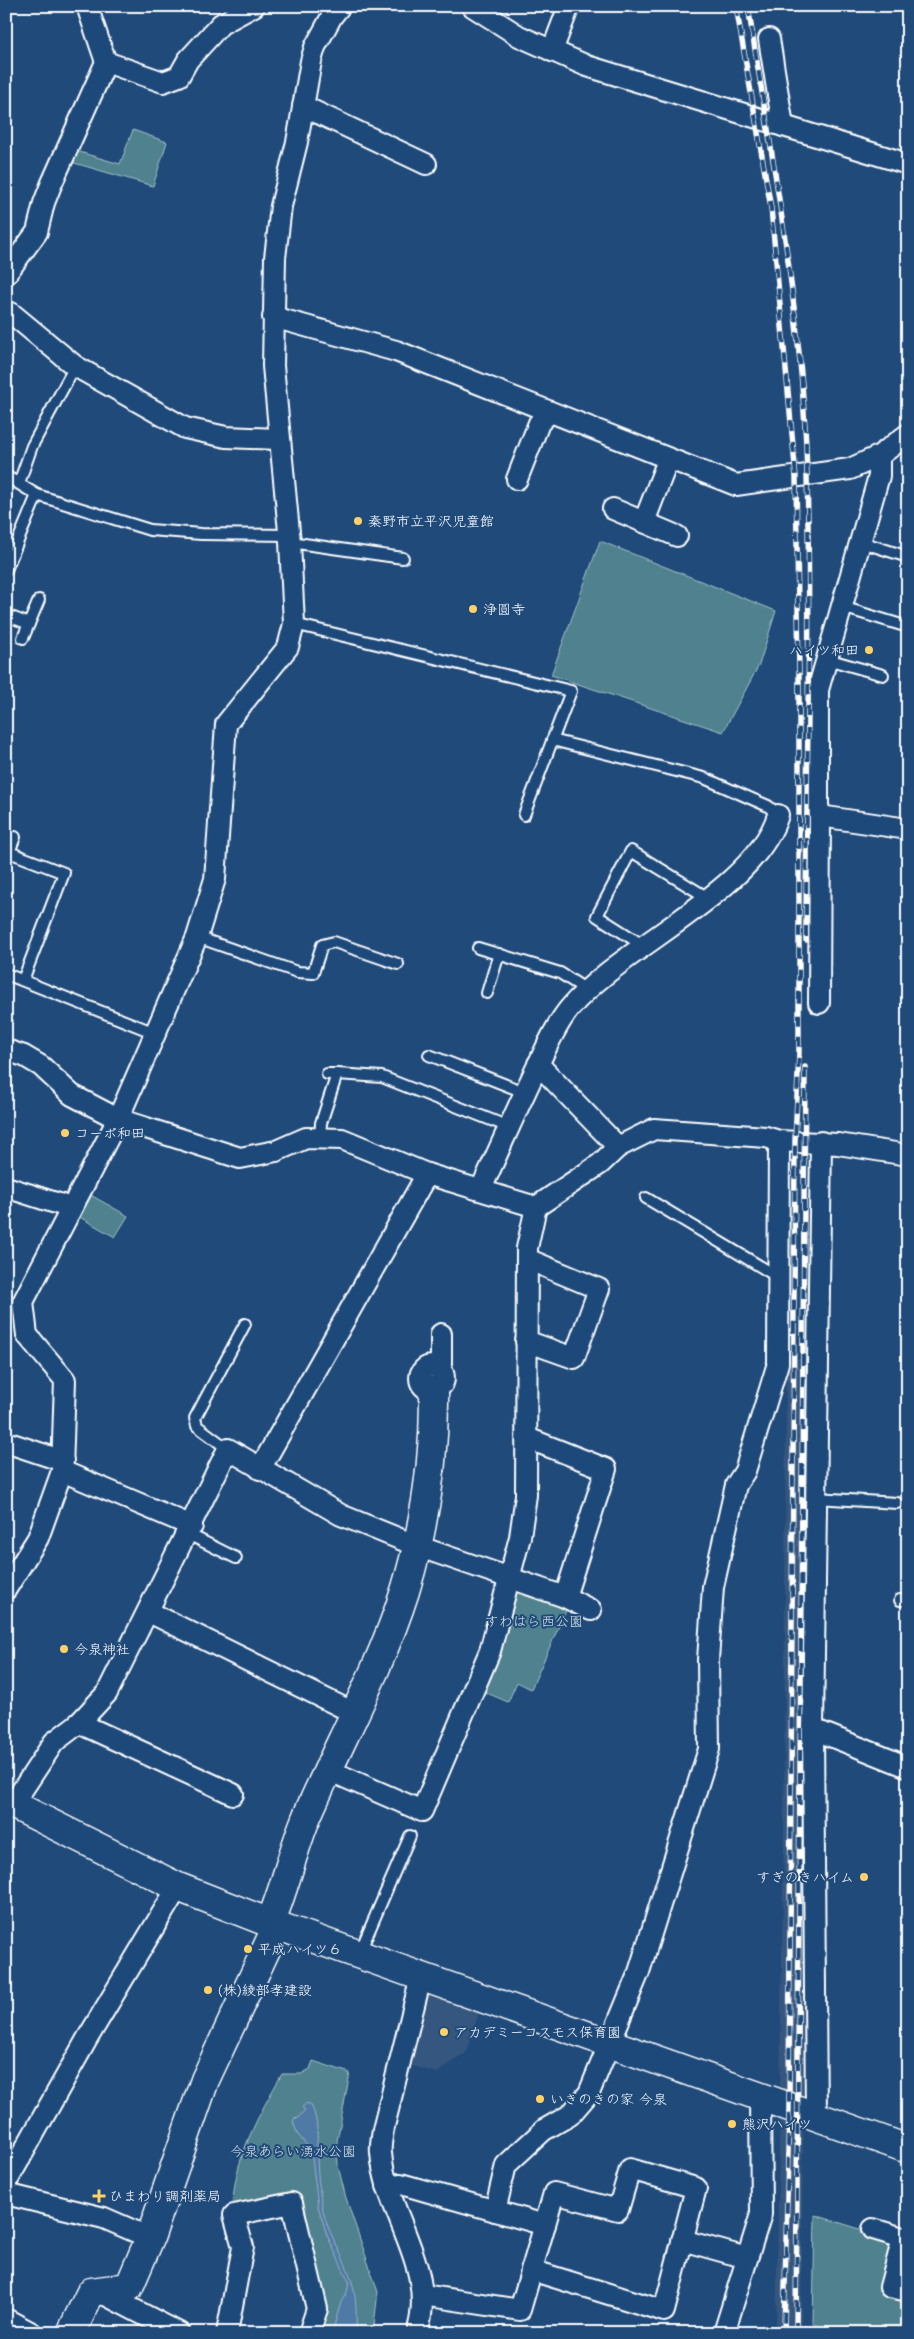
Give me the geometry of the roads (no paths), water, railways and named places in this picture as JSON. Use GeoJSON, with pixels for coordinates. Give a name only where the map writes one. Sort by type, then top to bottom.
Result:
{"type":"FeatureCollection","features":[{"type":"Feature","properties":{"kind":"street"},"geometry":{"type":"LineString","coordinates":[[6,274],[37,232],[51,185],[106,62],[87,6]]}},
{"type":"Feature","properties":{"kind":"street"},"geometry":{"type":"LineString","coordinates":[[106,62],[163,82],[179,76],[188,60],[221,24],[254,6]]}},
{"type":"Feature","properties":{"kind":"street"},"geometry":{"type":"LineString","coordinates":[[6,1589],[38,1538],[62,1466],[65,1380],[27,1335],[23,1302],[118,1119],[197,937],[215,879],[226,724],[288,647],[294,624],[289,538],[278,439],[273,366],[275,258],[281,206],[297,142],[315,47],[332,16],[340,6]]}},
{"type":"Feature","properties":{"kind":"street"},"geometry":{"type":"LineString","coordinates":[[472,6],[498,14],[552,51],[587,66],[908,164]]}},
{"type":"Feature","properties":{"kind":"street"},"geometry":{"type":"LineString","coordinates":[[552,51],[569,6]]}},
{"type":"Feature","properties":{"kind":"street"},"geometry":{"type":"LineString","coordinates":[[770,39],[783,126]]}},
{"type":"Feature","properties":{"kind":"street"},"geometry":{"type":"LineString","coordinates":[[303,106],[426,164]]}},
{"type":"Feature","properties":{"kind":"street"},"geometry":{"type":"LineString","coordinates":[[6,312],[11,313],[75,366],[185,428],[226,436],[278,439]]}},
{"type":"Feature","properties":{"kind":"street"},"geometry":{"type":"LineString","coordinates":[[273,317],[396,351],[668,460],[736,485],[850,468],[879,456],[908,434]]}},
{"type":"Feature","properties":{"kind":"street"},"geometry":{"type":"LineString","coordinates":[[517,479],[539,423],[550,412]]}},
{"type":"Feature","properties":{"kind":"street"},"geometry":{"type":"LineString","coordinates":[[819,1003],[820,816],[818,805],[818,690],[880,476],[879,456]]}},
{"type":"Feature","properties":{"kind":"street"},"geometry":{"type":"LineString","coordinates":[[644,522],[668,460]]}},
{"type":"Feature","properties":{"kind":"street"},"geometry":{"type":"LineString","coordinates":[[613,509],[677,536]]}},
{"type":"Feature","properties":{"kind":"street"},"geometry":{"type":"LineString","coordinates":[[481,1189],[524,1092],[564,1016],[588,991],[708,898],[757,852],[774,827],[778,815]]}},
{"type":"Feature","properties":{"kind":"street"},"geometry":{"type":"LineString","coordinates":[[820,816],[908,830]]}},
{"type":"Feature","properties":{"kind":"street"},"geometry":{"type":"LineString","coordinates":[[6,1050],[24,1056],[41,1066],[72,1096],[118,1119],[240,1158],[276,1151],[306,1138],[356,1143],[427,1174],[536,1207]]}},
{"type":"Feature","properties":{"kind":"street"},"geometry":{"type":"LineString","coordinates":[[538,1064],[618,1147]]}},
{"type":"Feature","properties":{"kind":"street"},"geometry":{"type":"LineString","coordinates":[[328,1770],[422,1811],[490,1651],[511,1579],[526,1495],[527,1242],[536,1207],[600,1164],[618,1147],[645,1132],[663,1128],[766,1137],[779,1142],[821,1142],[908,1155]]}},
{"type":"Feature","properties":{"kind":"street"},"geometry":{"type":"LineString","coordinates":[[495,2211],[506,2165],[544,2130],[570,2114],[589,2093],[640,1972],[710,1749],[708,1660],[713,1587],[736,1485],[745,1471],[778,1364],[779,1142]]}},
{"type":"Feature","properties":{"kind":"street"},"geometry":{"type":"LineString","coordinates":[[816,2117],[813,1729],[821,1142]]}},
{"type":"Feature","properties":{"kind":"street"},"geometry":{"type":"LineString","coordinates":[[260,1469],[427,1174]]}},
{"type":"Feature","properties":{"kind":"street"},"geometry":{"type":"LineString","coordinates":[[6,1187],[62,1205]]}},
{"type":"Feature","properties":{"kind":"street"},"geometry":{"type":"LineString","coordinates":[[526,1341],[574,1358],[599,1289],[527,1259]]}},
{"type":"Feature","properties":{"kind":"street"},"geometry":{"type":"LineString","coordinates":[[71,2333],[91,2292],[129,2287],[150,2238],[205,2080],[274,1924],[292,1852],[405,1592],[426,1506],[432,1461],[441,1334]]}},
{"type":"Feature","properties":{"kind":"street"},"geometry":{"type":"LineString","coordinates":[[527,1438],[606,1468],[565,1597]]}},
{"type":"Feature","properties":{"kind":"street"},"geometry":{"type":"LineString","coordinates":[[6,1442],[62,1466],[190,1530]]}},
{"type":"Feature","properties":{"kind":"street"},"geometry":{"type":"LineString","coordinates":[[591,1610],[565,1597],[417,1546],[341,1515],[228,1449],[190,1530],[108,1694],[79,1723],[54,1742],[10,1803],[178,1887],[274,1924],[908,2149]]}},
{"type":"Feature","properties":{"kind":"street"},"geometry":{"type":"LineString","coordinates":[[149,1612],[354,1712]]}},
{"type":"Feature","properties":{"kind":"street"},"geometry":{"type":"LineString","coordinates":[[79,1723],[233,1794]]}},
{"type":"Feature","properties":{"kind":"street"},"geometry":{"type":"LineString","coordinates":[[813,1729],[908,1767]]}},
{"type":"Feature","properties":{"kind":"street"},"geometry":{"type":"LineString","coordinates":[[6,2183],[87,2039],[178,1887]]}},
{"type":"Feature","properties":{"kind":"street"},"geometry":{"type":"LineString","coordinates":[[417,2333],[423,2316],[421,2276],[387,2186],[380,2152],[383,2130],[421,1977]]}},
{"type":"Feature","properties":{"kind":"street"},"geometry":{"type":"LineString","coordinates":[[724,2333],[761,2214],[760,2097]]}},
{"type":"Feature","properties":{"kind":"street"},"geometry":{"type":"LineString","coordinates":[[423,2295],[520,2310],[531,2270],[554,2193],[618,2210],[630,2170],[696,2188],[664,2311],[531,2270]]}},
{"type":"Feature","properties":{"kind":"street"},"geometry":{"type":"LineString","coordinates":[[387,2186],[401,2184],[545,2225]]}},
{"type":"Feature","properties":{"kind":"street"},"geometry":{"type":"LineString","coordinates":[[6,2194],[104,2218],[150,2238]]}},
{"type":"Feature","properties":{"kind":"street"},"geometry":{"type":"LineString","coordinates":[[227,2333],[243,2247],[234,2215],[292,2203],[317,2310],[309,2333]]}},
{"type":"Feature","properties":{"kind":"street"},"geometry":{"type":"LineString","coordinates":[[873,2229],[903,2238],[890,2287],[908,2291]]}},
{"type":"Feature","properties":{"kind":"street"},"geometry":{"type":"LineString","coordinates":[[682,2240],[747,2258]]}},
{"type":"Feature","properties":{"kind":"street"},"geometry":{"type":"LineString","coordinates":[[100,2292],[178,2333]]}},
{"type":"Feature","properties":{"kind":"street"},"geometry":{"type":"LineString","coordinates":[[6,2319],[32,2333]]}},
{"type":"Feature","properties":{"kind":"lane"},"geometry":{"type":"LineString","coordinates":[[19,483],[32,446],[75,366]]}},
{"type":"Feature","properties":{"kind":"lane"},"geometry":{"type":"LineString","coordinates":[[6,476],[37,495],[150,530],[289,538],[403,558]]}},
{"type":"Feature","properties":{"kind":"lane"},"geometry":{"type":"LineString","coordinates":[[6,570],[37,495]]}},
{"type":"Feature","properties":{"kind":"lane"},"geometry":{"type":"LineString","coordinates":[[861,542],[908,558]]}},
{"type":"Feature","properties":{"kind":"lane"},"geometry":{"type":"LineString","coordinates":[[22,638],[39,600]]}},
{"type":"Feature","properties":{"kind":"lane"},"geometry":{"type":"LineString","coordinates":[[842,607],[908,627]]}},
{"type":"Feature","properties":{"kind":"lane"},"geometry":{"type":"LineString","coordinates":[[6,615],[28,624]]}},
{"type":"Feature","properties":{"kind":"lane"},"geometry":{"type":"LineString","coordinates":[[294,624],[570,691],[524,815]]}},
{"type":"Feature","properties":{"kind":"lane"},"geometry":{"type":"LineString","coordinates":[[827,659],[883,675]]}},
{"type":"Feature","properties":{"kind":"lane"},"geometry":{"type":"LineString","coordinates":[[552,740],[704,778],[768,806],[778,815]]}},
{"type":"Feature","properties":{"kind":"lane"},"geometry":{"type":"LineString","coordinates":[[15,837],[8,856],[64,874],[23,980]]}},
{"type":"Feature","properties":{"kind":"lane"},"geometry":{"type":"LineString","coordinates":[[644,946],[597,916],[631,851],[708,898]]}},
{"type":"Feature","properties":{"kind":"lane"},"geometry":{"type":"LineString","coordinates":[[197,937],[297,972],[313,973],[322,946],[334,942],[398,964]]}},
{"type":"Feature","properties":{"kind":"lane"},"geometry":{"type":"LineString","coordinates":[[478,948],[560,973],[588,991]]}},
{"type":"Feature","properties":{"kind":"lane"},"geometry":{"type":"LineString","coordinates":[[487,993],[499,954]]}},
{"type":"Feature","properties":{"kind":"lane"},"geometry":{"type":"LineString","coordinates":[[6,974],[154,1033]]}},
{"type":"Feature","properties":{"kind":"lane"},"geometry":{"type":"LineString","coordinates":[[429,1055],[524,1092]]}},
{"type":"Feature","properties":{"kind":"lane"},"geometry":{"type":"LineString","coordinates":[[320,1138],[321,1123],[332,1074],[382,1077],[509,1127]]}},
{"type":"Feature","properties":{"kind":"lane"},"geometry":{"type":"LineString","coordinates":[[646,1198],[779,1278]]}},
{"type":"Feature","properties":{"kind":"lane"},"geometry":{"type":"LineString","coordinates":[[228,1449],[197,1426],[195,1418],[245,1324]]}},
{"type":"Feature","properties":{"kind":"lane"},"geometry":{"type":"LineString","coordinates":[[816,1498],[897,1503]]}},
{"type":"Feature","properties":{"kind":"lane"},"geometry":{"type":"LineString","coordinates":[[190,1530],[236,1558]]}},
{"type":"Feature","properties":{"kind":"lane"},"geometry":{"type":"LineString","coordinates":[[359,1955],[410,1836]]}},
{"type":"Feature","properties":{"kind":"railway"},"geometry":{"type":"LineString","coordinates":[[736,6],[771,208],[796,477],[799,673],[799,1052],[795,1141],[789,2107],[784,2333]]}},
{"type":"Feature","properties":{"kind":"railway"},"geometry":{"type":"LineString","coordinates":[[748,6],[791,280],[806,445],[809,631],[806,940]]}},
{"type":"Feature","properties":{"kind":"railway"},"geometry":{"type":"LineString","coordinates":[[796,2333],[805,1067]]}},
{"type":"Feature","properties":{"kind":"place","name":"秦野市立平沢児童館"},"geometry":{"type":"Point","coordinates":[358,521]}},
{"type":"Feature","properties":{"kind":"place","name":"浄圓寺"},"geometry":{"type":"Point","coordinates":[473,609]}},
{"type":"Feature","properties":{"kind":"place","name":"ハイツ和田"},"geometry":{"type":"Point","coordinates":[869,650]}},
{"type":"Feature","properties":{"kind":"place","name":"コーポ和田"},"geometry":{"type":"Point","coordinates":[65,1133]}},
{"type":"Feature","properties":{"kind":"place","name":"今泉神社"},"geometry":{"type":"Point","coordinates":[64,1649]}},
{"type":"Feature","properties":{"kind":"place","name":"すぎのきハイム"},"geometry":{"type":"Point","coordinates":[864,1877]}},
{"type":"Feature","properties":{"kind":"place","name":"平成ハイツ６"},"geometry":{"type":"Point","coordinates":[248,1949]}},
{"type":"Feature","properties":{"kind":"place","name":"(株)綾部孝建設"},"geometry":{"type":"Point","coordinates":[208,1990]}},
{"type":"Feature","properties":{"kind":"place","name":"アカデミーコスモス保育園"},"geometry":{"type":"Point","coordinates":[444,2032]}},
{"type":"Feature","properties":{"kind":"place","name":"いきのきの家 今泉"},"geometry":{"type":"Point","coordinates":[540,2099]}},
{"type":"Feature","properties":{"kind":"place","name":"熊沢ハイツ"},"geometry":{"type":"Point","coordinates":[732,2124]}},
{"type":"Feature","properties":{"kind":"place","name":"ひまわり調剤薬局"},"geometry":{"type":"Point","coordinates":[99,2196]}},
{"type":"Feature","properties":{"kind":"park label","name":"すわはら西公園"},"geometry":{"type":"Point","coordinates":[534,1621]}},
{"type":"Feature","properties":{"kind":"park label","name":"今泉あらい湧水公園"},"geometry":{"type":"Point","coordinates":[293,2151]}}]}
